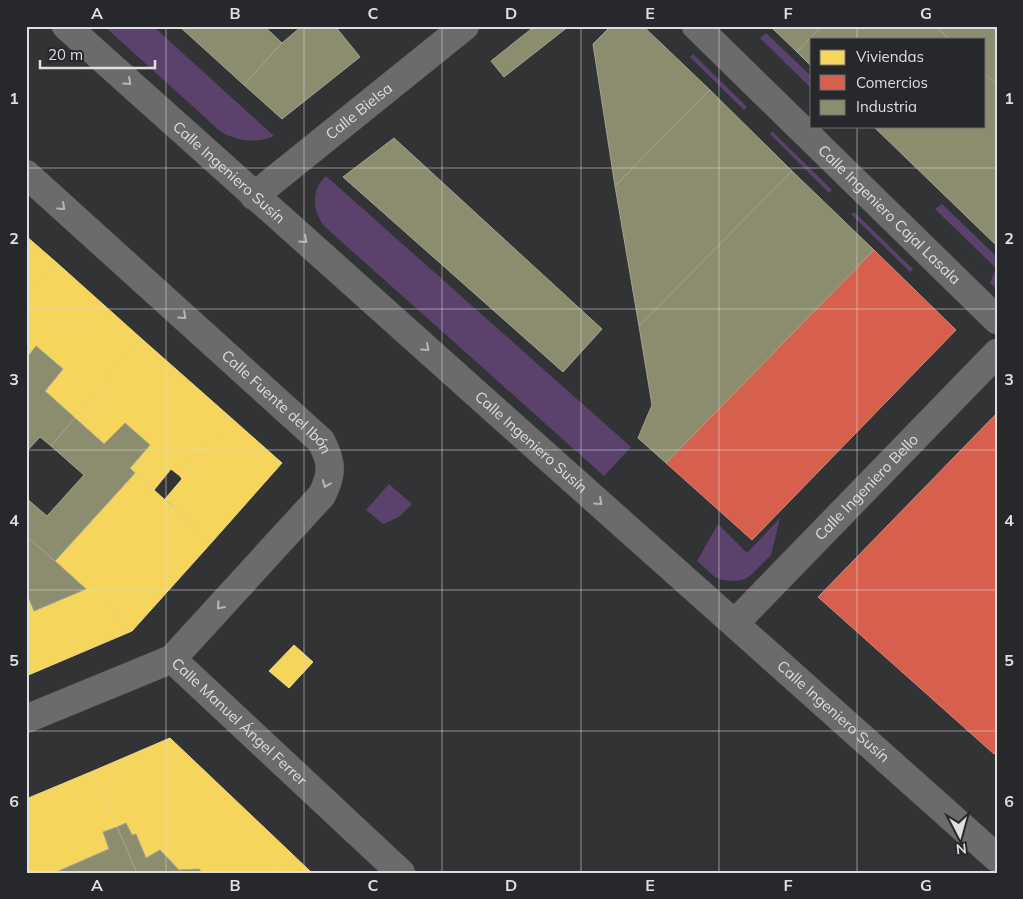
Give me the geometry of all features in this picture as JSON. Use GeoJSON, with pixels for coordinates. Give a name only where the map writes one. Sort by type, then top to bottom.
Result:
{"type":"FeatureCollection","features":[{"type":"Feature","properties":{"kind":"street","name":"Calle Ingeniero Susín"},"geometry":{"type":"LineString","coordinates":[[66,26],[997,858]]}},
{"type":"Feature","properties":{"kind":"street","name":"Calle Bielsa"},"geometry":{"type":"LineString","coordinates":[[254,196],[465,26]]}},
{"type":"Feature","properties":{"kind":"street","name":"Calle Ingeniero Cajal Lasala"},"geometry":{"type":"LineString","coordinates":[[696,26],[997,320]]}},
{"type":"Feature","properties":{"kind":"street","name":"Calle Fuente del Ibón"},"geometry":{"type":"LineString","coordinates":[[26,174],[321,441],[328,454],[330,468],[328,482],[322,494],[172,659]]}},
{"type":"Feature","properties":{"kind":"street","name":"Calle Ingeniero Bello"},"geometry":{"type":"LineString","coordinates":[[735,623],[997,353]]}},
{"type":"Feature","properties":{"kind":"street","name":"Calle Manuel Ángel Ferrer"},"geometry":{"type":"LineString","coordinates":[[26,719],[172,659],[401,873]]}},
{"type":"Feature","properties":{"kind":"shaded area"},"geometry":{"type":"Polygon","coordinates":[[[104,26],[153,26],[274,136],[254,141],[234,138],[221,132],[104,26]]]}},
{"type":"Feature","properties":{"kind":"shaded area"},"geometry":{"type":"Polygon","coordinates":[[[766,33],[810,75],[810,87],[760,38],[766,33]]]}},
{"type":"Feature","properties":{"kind":"shaded area"},"geometry":{"type":"Polygon","coordinates":[[[693,54],[747,107],[744,110],[690,57],[693,54]]]}},
{"type":"Feature","properties":{"kind":"shaded area"},"geometry":{"type":"Polygon","coordinates":[[[772,131],[832,190],[829,193],[770,134],[772,131]]]}},
{"type":"Feature","properties":{"kind":"shaded area"},"geometry":{"type":"Polygon","coordinates":[[[326,176],[631,447],[604,476],[324,226],[317,213],[315,200],[318,187],[326,176]]]}},
{"type":"Feature","properties":{"kind":"shaded area"},"geometry":{"type":"Polygon","coordinates":[[[942,204],[997,257],[997,290],[990,283],[996,268],[935,209],[942,204]]]}},
{"type":"Feature","properties":{"kind":"shaded area"},"geometry":{"type":"Polygon","coordinates":[[[854,212],[913,269],[910,272],[851,214],[854,212]]]}},
{"type":"Feature","properties":{"kind":"shaded area"},"geometry":{"type":"Polygon","coordinates":[[[389,484],[412,504],[399,517],[383,524],[366,510],[389,484]]]}},
{"type":"Feature","properties":{"kind":"shaded area"},"geometry":{"type":"Polygon","coordinates":[[[780,518],[771,555],[745,579],[737,581],[722,580],[715,577],[697,561],[718,524],[747,553],[780,518]]]}},
{"type":"Feature","properties":{"kind":"building: Viviendas"},"geometry":{"type":"Polygon","coordinates":[[[26,236],[57,263],[26,298],[26,236]]]}},
{"type":"Feature","properties":{"kind":"building: Viviendas"},"geometry":{"type":"Polygon","coordinates":[[[57,263],[143,340],[75,418],[45,391],[63,369],[36,346],[26,359],[26,298],[57,263]]]}},
{"type":"Feature","properties":{"kind":"building: Viviendas"},"geometry":{"type":"Polygon","coordinates":[[[143,340],[229,416],[217,428],[220,431],[180,476],[171,469],[154,490],[130,468],[150,445],[125,423],[104,444],[75,418],[143,340]]]}},
{"type":"Feature","properties":{"kind":"building: Viviendas"},"geometry":{"type":"Polygon","coordinates":[[[229,416],[282,463],[212,542],[165,499],[182,479],[180,476],[220,431],[217,428],[229,416]]]}},
{"type":"Feature","properties":{"kind":"building: Viviendas"},"geometry":{"type":"Polygon","coordinates":[[[135,473],[212,542],[132,631],[55,561],[135,473]]]}},
{"type":"Feature","properties":{"kind":"building: Viviendas"},"geometry":{"type":"Polygon","coordinates":[[[86,589],[132,631],[26,676],[26,591],[34,611],[86,589]]]}},
{"type":"Feature","properties":{"kind":"building: Viviendas"},"geometry":{"type":"Polygon","coordinates":[[[294,645],[313,662],[289,688],[269,671],[294,645]]]}},
{"type":"Feature","properties":{"kind":"building: Viviendas"},"geometry":{"type":"Polygon","coordinates":[[[170,738],[290,852],[269,873],[202,873],[199,869],[179,870],[160,850],[146,858],[136,834],[132,835],[126,823],[117,827],[93,771],[170,738]]]}},
{"type":"Feature","properties":{"kind":"building: Viviendas"},"geometry":{"type":"Polygon","coordinates":[[[93,771],[117,827],[103,832],[109,849],[54,873],[26,873],[26,799],[93,771]]]}},
{"type":"Feature","properties":{"kind":"building: Viviendas"},"geometry":{"type":"Polygon","coordinates":[[[290,852],[312,873],[269,873],[290,852]]]}},
{"type":"Feature","properties":{"kind":"building: Comercios"},"geometry":{"type":"Polygon","coordinates":[[[874,250],[956,330],[752,540],[666,463],[874,250]]]}},
{"type":"Feature","properties":{"kind":"building: Comercios"},"geometry":{"type":"Polygon","coordinates":[[[997,413],[997,751],[994,754],[818,597],[997,413]]]}},
{"type":"Feature","properties":{"kind":"building: Industria"},"geometry":{"type":"Polygon","coordinates":[[[179,26],[264,26],[282,43],[244,85],[179,26]]]}},
{"type":"Feature","properties":{"kind":"building: Industria"},"geometry":{"type":"Polygon","coordinates":[[[302,26],[335,26],[360,57],[282,119],[244,85],[282,43],[302,26]]]}},
{"type":"Feature","properties":{"kind":"building: Industria"},"geometry":{"type":"Polygon","coordinates":[[[535,26],[569,26],[504,77],[491,61],[535,26]]]}},
{"type":"Feature","properties":{"kind":"building: Industria"},"geometry":{"type":"Polygon","coordinates":[[[611,26],[643,26],[710,90],[615,186],[593,44],[611,26]]]}},
{"type":"Feature","properties":{"kind":"building: Industria"},"geometry":{"type":"Polygon","coordinates":[[[770,26],[822,26],[797,52],[770,26]]]}},
{"type":"Feature","properties":{"kind":"building: Industria"},"geometry":{"type":"Polygon","coordinates":[[[822,26],[936,26],[948,38],[810,38],[822,26]]]}},
{"type":"Feature","properties":{"kind":"building: Industria"},"geometry":{"type":"Polygon","coordinates":[[[936,26],[997,26],[997,85],[986,75],[986,38],[948,38],[936,26]]]}},
{"type":"Feature","properties":{"kind":"building: Industria"},"geometry":{"type":"Polygon","coordinates":[[[810,38],[810,65],[797,52],[810,38]]]}},
{"type":"Feature","properties":{"kind":"building: Industria"},"geometry":{"type":"Polygon","coordinates":[[[986,75],[997,85],[997,246],[875,128],[986,128],[986,75]]]}},
{"type":"Feature","properties":{"kind":"building: Industria"},"geometry":{"type":"Polygon","coordinates":[[[710,90],[792,171],[639,326],[615,186],[710,90]]]}},
{"type":"Feature","properties":{"kind":"building: Industria"},"geometry":{"type":"Polygon","coordinates":[[[394,138],[602,329],[563,372],[343,177],[394,138]]]}},
{"type":"Feature","properties":{"kind":"building: Industria"},"geometry":{"type":"Polygon","coordinates":[[[792,171],[874,250],[666,463],[638,438],[652,405],[639,326],[792,171]]]}},
{"type":"Feature","properties":{"kind":"building: Industria"},"geometry":{"type":"Polygon","coordinates":[[[36,346],[63,369],[45,391],[75,418],[51,446],[40,437],[26,452],[26,359],[36,346]]]}},
{"type":"Feature","properties":{"kind":"building: Industria"},"geometry":{"type":"Polygon","coordinates":[[[75,418],[104,444],[125,423],[150,445],[130,468],[135,473],[55,561],[26,536],[26,498],[47,516],[84,475],[51,446],[75,418]]]}},
{"type":"Feature","properties":{"kind":"building: Industria"},"geometry":{"type":"Polygon","coordinates":[[[26,536],[86,589],[34,611],[26,591],[26,536]]]}},
{"type":"Feature","properties":{"kind":"building: Industria"},"geometry":{"type":"Polygon","coordinates":[[[126,823],[132,835],[136,834],[146,858],[160,850],[179,870],[199,869],[202,873],[137,873],[117,827],[126,823]]]}},
{"type":"Feature","properties":{"kind":"building: Industria"},"geometry":{"type":"Polygon","coordinates":[[[117,827],[137,873],[54,873],[109,849],[103,832],[117,827]]]}}]}
